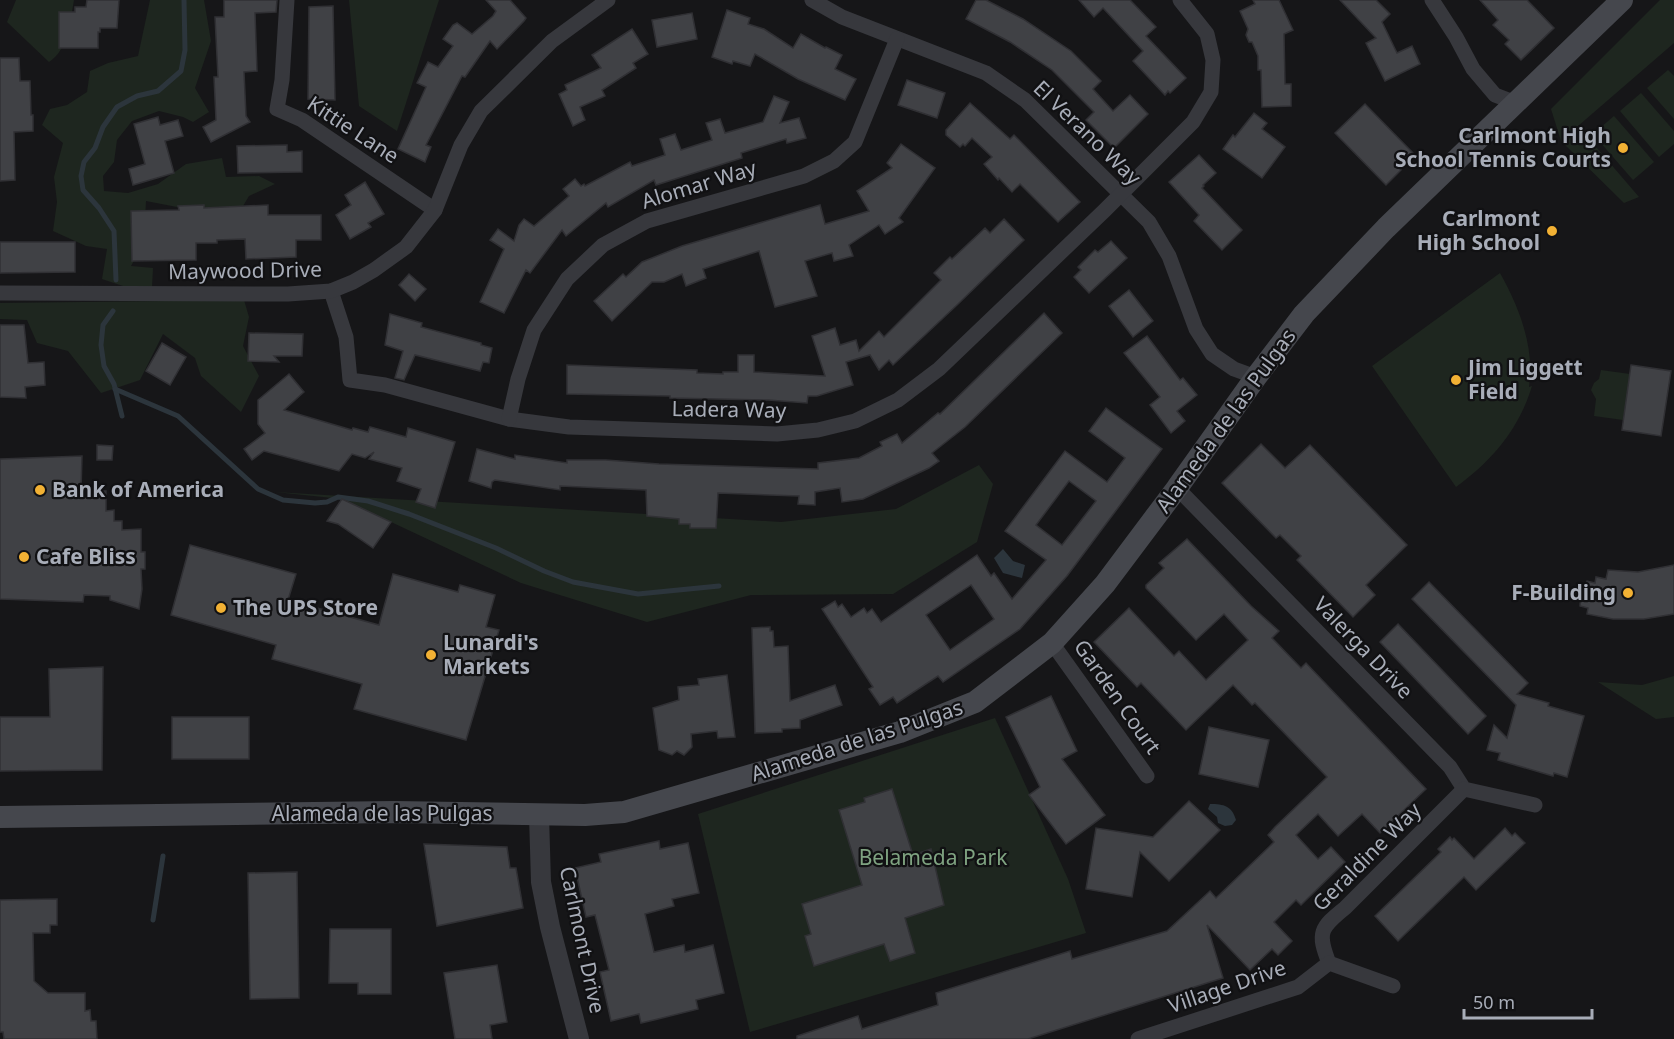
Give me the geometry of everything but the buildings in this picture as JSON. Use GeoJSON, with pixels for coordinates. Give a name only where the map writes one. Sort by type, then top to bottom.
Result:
{"type":"FeatureCollection","features":[{"type":"Feature","properties":{"kind":"main road","name":"Alameda de las Pulgas"},"geometry":{"type":"LineString","coordinates":[[0,818],[292,812],[585,815],[624,812],[900,732],[975,702],[1052,643],[1105,584],[1177,488],[1256,376],[1304,314],[1386,228],[1622,0]]}},
{"type":"Feature","properties":{"kind":"street","name":"Kittie Lane"},"geometry":{"type":"LineString","coordinates":[[287,0],[282,80],[277,109],[302,120],[435,210]]}},
{"type":"Feature","properties":{"kind":"street","name":"Maywood Drive"},"geometry":{"type":"LineString","coordinates":[[0,293],[288,294],[330,291],[360,278],[406,247],[435,210],[461,145],[481,111],[552,41],[608,0]]}},
{"type":"Feature","properties":{"kind":"street","name":"El Verano Way"},"geometry":{"type":"LineString","coordinates":[[812,0],[842,16],[986,73],[1025,100],[1149,222],[1169,256],[1196,329],[1212,354],[1234,369],[1256,376]]}},
{"type":"Feature","properties":{"kind":"street","name":"Ladera Way"},"geometry":{"type":"LineString","coordinates":[[330,291],[346,337],[350,380],[385,385],[509,419],[569,427],[777,435],[818,430],[855,421],[897,400],[939,369],[1193,122],[1211,92],[1213,60],[1207,34],[1180,0]]}},
{"type":"Feature","properties":{"kind":"street"},"geometry":{"type":"LineString","coordinates":[[1432,0],[1473,69],[1495,95],[1516,103]]}},
{"type":"Feature","properties":{"kind":"street","name":"Alomar Way"},"geometry":{"type":"LineString","coordinates":[[509,419],[518,379],[534,330],[574,272],[603,245],[647,221],[804,176],[834,161],[855,142],[897,39]]}},
{"type":"Feature","properties":{"kind":"street","name":"Valerga Drive"},"geometry":{"type":"LineString","coordinates":[[1177,488],[1450,767],[1464,789]]}},
{"type":"Feature","properties":{"kind":"street","name":"Garden Court"},"geometry":{"type":"LineString","coordinates":[[1052,643],[1147,776]]}},
{"type":"Feature","properties":{"kind":"street"},"geometry":{"type":"LineString","coordinates":[[1464,789],[1535,805]]}},
{"type":"Feature","properties":{"kind":"street","name":"Geraldine Way"},"geometry":{"type":"LineString","coordinates":[[1329,963],[1321,942],[1327,922],[1345,908],[1464,789]]}},
{"type":"Feature","properties":{"kind":"street","name":"Carlmont Drive"},"geometry":{"type":"LineString","coordinates":[[539,815],[541,882],[550,927],[579,1039]]}},
{"type":"Feature","properties":{"kind":"street"},"geometry":{"type":"LineString","coordinates":[[1329,963],[1393,986]]}},
{"type":"Feature","properties":{"kind":"street","name":"Village Drive"},"geometry":{"type":"LineString","coordinates":[[1138,1039],[1298,987],[1329,963]]}},
{"type":"Feature","properties":{"kind":"green space"},"geometry":{"type":"Polygon","coordinates":[[[16,0],[74,0],[64,43],[49,62],[7,22],[16,0]]]}},
{"type":"Feature","properties":{"kind":"green space"},"geometry":{"type":"Polygon","coordinates":[[[150,0],[204,0],[211,41],[195,88],[209,112],[193,122],[159,111],[132,121],[117,140],[114,162],[103,176],[104,191],[128,193],[158,184],[186,164],[222,158],[226,177],[259,176],[275,184],[249,196],[234,221],[213,214],[146,201],[144,243],[131,266],[153,268],[152,287],[129,288],[102,279],[107,249],[86,246],[53,231],[57,202],[54,177],[63,143],[42,125],[50,109],[67,105],[87,92],[90,71],[108,63],[138,56],[150,0]]]}},
{"type":"Feature","properties":{"kind":"green space"},"geometry":{"type":"Polygon","coordinates":[[[349,0],[439,0],[397,131],[359,106],[349,0]]]}},
{"type":"Feature","properties":{"kind":"green space"},"geometry":{"type":"Polygon","coordinates":[[[1660,0],[1674,0],[1674,43],[1578,126],[1639,197],[1624,203],[1561,141],[1551,109],[1660,0]]]}},
{"type":"Feature","properties":{"kind":"green space","name":"Carlmont High School Tennis Courts"},"geometry":{"type":"Polygon","coordinates":[[[1668,70],[1674,76],[1674,119],[1647,88],[1668,70]]]}},
{"type":"Feature","properties":{"kind":"green space","name":"Carlmont High School Tennis Courts"},"geometry":{"type":"Polygon","coordinates":[[[1641,93],[1674,131],[1674,144],[1659,157],[1620,111],[1641,93]]]}},
{"type":"Feature","properties":{"kind":"green space","name":"Carlmont High School Tennis Courts"},"geometry":{"type":"Polygon","coordinates":[[[1614,116],[1654,162],[1633,180],[1593,134],[1614,116]]]}},
{"type":"Feature","properties":{"kind":"green space","name":"Jim Liggett Field"},"geometry":{"type":"Polygon","coordinates":[[[1500,273],[1524,328],[1530,357],[1529,387],[1532,386],[1520,416],[1503,443],[1456,487],[1372,366],[1500,273]]]}},
{"type":"Feature","properties":{"kind":"green space"},"geometry":{"type":"Polygon","coordinates":[[[244,300],[249,317],[243,346],[259,376],[241,412],[201,376],[195,358],[163,334],[140,380],[101,393],[68,351],[37,343],[27,320],[0,319],[0,303],[244,300]]]}},
{"type":"Feature","properties":{"kind":"green space"},"geometry":{"type":"Polygon","coordinates":[[[1601,370],[1630,374],[1623,420],[1594,416],[1596,399],[1591,390],[1599,379],[1601,370]]]}},
{"type":"Feature","properties":{"kind":"green space"},"geometry":{"type":"Polygon","coordinates":[[[979,465],[993,484],[977,542],[893,594],[751,595],[647,622],[521,583],[342,499],[275,492],[781,522],[896,509],[979,465]]]}},
{"type":"Feature","properties":{"kind":"green space"},"geometry":{"type":"Polygon","coordinates":[[[1674,676],[1674,717],[1656,719],[1598,682],[1642,685],[1674,676]]]}},
{"type":"Feature","properties":{"kind":"green space","name":"Belameda Park"},"geometry":{"type":"Polygon","coordinates":[[[995,718],[1068,879],[1086,933],[750,1032],[698,814],[995,718]]]}},
{"type":"Feature","properties":{"kind":"shaded area"},"geometry":{"type":"Polygon","coordinates":[[[1003,549],[1013,561],[1025,565],[1022,578],[1003,573],[994,558],[1003,549]]]}},
{"type":"Feature","properties":{"kind":"shaded area"},"geometry":{"type":"Polygon","coordinates":[[[1210,804],[1227,807],[1236,820],[1232,825],[1225,826],[1218,823],[1217,817],[1208,809],[1210,804]]]}},
{"type":"Feature","properties":{"kind":"waterway"},"geometry":{"type":"LineString","coordinates":[[116,280],[114,231],[99,208],[83,190],[81,176],[84,162],[95,148],[103,127],[117,107],[137,96],[158,91],[181,71],[185,50],[184,0]]}},
{"type":"Feature","properties":{"kind":"waterway"},"geometry":{"type":"LineString","coordinates":[[113,311],[103,325],[101,345],[104,366],[114,384],[122,416]]}},
{"type":"Feature","properties":{"kind":"waterway"},"geometry":{"type":"LineString","coordinates":[[115,389],[178,416],[258,489],[283,500],[315,503],[327,502],[338,497],[368,501],[409,514],[496,548],[573,582],[638,594],[719,586]]}},
{"type":"Feature","properties":{"kind":"waterway"},"geometry":{"type":"LineString","coordinates":[[153,920],[163,856]]}},
{"type":"Feature","properties":{"kind":"place","name":"Carlmont High School Tennis Courts"},"geometry":{"type":"Point","coordinates":[1623,148]}},
{"type":"Feature","properties":{"kind":"place","name":"Carlmont High School"},"geometry":{"type":"Point","coordinates":[1552,231]}},
{"type":"Feature","properties":{"kind":"place","name":"Jim Liggett Field"},"geometry":{"type":"Point","coordinates":[1456,380]}},
{"type":"Feature","properties":{"kind":"place","name":"Bank of America"},"geometry":{"type":"Point","coordinates":[40,490]}},
{"type":"Feature","properties":{"kind":"place","name":"Cafe Bliss"},"geometry":{"type":"Point","coordinates":[24,557]}},
{"type":"Feature","properties":{"kind":"place","name":"F-Building"},"geometry":{"type":"Point","coordinates":[1628,593]}},
{"type":"Feature","properties":{"kind":"place","name":"The UPS Store"},"geometry":{"type":"Point","coordinates":[221,608]}},
{"type":"Feature","properties":{"kind":"place","name":"Lunardi's Markets"},"geometry":{"type":"Point","coordinates":[431,655]}}]}
